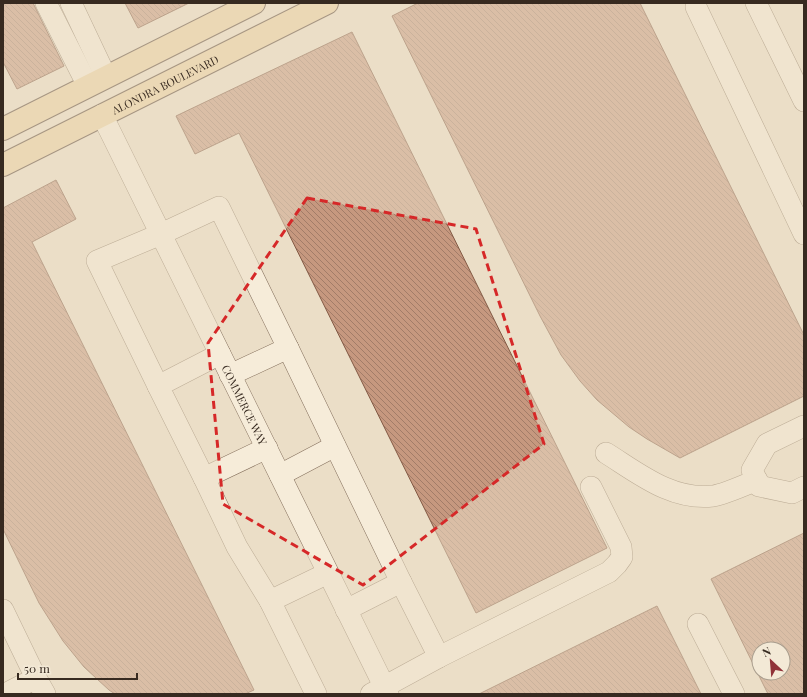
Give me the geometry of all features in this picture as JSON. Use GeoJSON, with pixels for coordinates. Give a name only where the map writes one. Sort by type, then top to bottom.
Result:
{"type":"FeatureCollection","features":[{"type":"Feature","properties":{"kind":"main road"},"geometry":{"type":"LineString","coordinates":[[3,128],[254,3]]}},
{"type":"Feature","properties":{"kind":"main road","name":"ALONDRA BOULEVARD"},"geometry":{"type":"LineString","coordinates":[[5,160],[102,115],[327,3]]}},
{"type":"Feature","properties":{"kind":"street"},"geometry":{"type":"LineString","coordinates":[[46,3],[97,82]]}},
{"type":"Feature","properties":{"kind":"street"},"geometry":{"type":"LineString","coordinates":[[71,3],[97,82]]}},
{"type":"Feature","properties":{"kind":"street"},"geometry":{"type":"LineString","coordinates":[[756,3],[804,101]]}},
{"type":"Feature","properties":{"kind":"street"},"geometry":{"type":"LineString","coordinates":[[698,4],[804,234]]}},
{"type":"Feature","properties":{"kind":"street","name":"COMMERCE WAY"},"geometry":{"type":"LineString","coordinates":[[102,115],[346,610],[381,692]]}},
{"type":"Feature","properties":{"kind":"street"},"geometry":{"type":"LineString","coordinates":[[316,694],[270,602],[237,547],[97,261],[161,234],[219,207],[439,657]]}},
{"type":"Feature","properties":{"kind":"street"},"geometry":{"type":"LineString","coordinates":[[230,375],[288,348]]}},
{"type":"Feature","properties":{"kind":"street"},"geometry":{"type":"LineString","coordinates":[[158,386],[220,354]]}},
{"type":"Feature","properties":{"kind":"street"},"geometry":{"type":"LineString","coordinates":[[804,426],[767,444],[752,470],[759,486],[792,493],[804,487]]}},
{"type":"Feature","properties":{"kind":"street"},"geometry":{"type":"LineString","coordinates":[[280,475],[335,446]]}},
{"type":"Feature","properties":{"kind":"street"},"geometry":{"type":"LineString","coordinates":[[204,478],[267,448]]}},
{"type":"Feature","properties":{"kind":"street"},"geometry":{"type":"LineString","coordinates":[[606,453],[660,486],[684,495],[713,496],[757,480]]}},
{"type":"Feature","properties":{"kind":"street"},"geometry":{"type":"LineString","coordinates":[[381,692],[439,657],[609,572],[622,557],[621,547],[591,488]]}},
{"type":"Feature","properties":{"kind":"street"},"geometry":{"type":"LineString","coordinates":[[270,602],[328,574]]}},
{"type":"Feature","properties":{"kind":"street"},"geometry":{"type":"LineString","coordinates":[[346,610],[401,582]]}},
{"type":"Feature","properties":{"kind":"street"},"geometry":{"type":"LineString","coordinates":[[3,610],[41,686],[5,694]]}},
{"type":"Feature","properties":{"kind":"street"},"geometry":{"type":"LineString","coordinates":[[698,624],[734,694]]}},
{"type":"Feature","properties":{"kind":"highlighted area"},"geometry":{"type":"Polygon","coordinates":[[[307,198],[476,229],[544,444],[363,585],[223,504],[208,343],[307,198]]]}},
{"type":"Feature","properties":{"kind":"building"},"geometry":{"type":"Polygon","coordinates":[[[3,3],[33,3],[64,66],[17,89],[3,62],[3,3]]]}},
{"type":"Feature","properties":{"kind":"building"},"geometry":{"type":"Polygon","coordinates":[[[125,3],[189,3],[138,28],[125,3]]]}},
{"type":"Feature","properties":{"kind":"building"},"geometry":{"type":"Polygon","coordinates":[[[418,3],[640,3],[804,335],[804,396],[680,458],[629,427],[597,400],[580,381],[561,355],[540,316],[392,16],[418,3]]]}},
{"type":"Feature","properties":{"kind":"building"},"geometry":{"type":"Polygon","coordinates":[[[352,32],[607,548],[476,613],[239,133],[195,154],[176,116],[352,32]]]}},
{"type":"Feature","properties":{"kind":"building"},"geometry":{"type":"Polygon","coordinates":[[[56,180],[76,219],[32,242],[254,690],[245,694],[115,694],[109,690],[84,667],[63,641],[39,603],[3,529],[3,208],[56,180]]]}},
{"type":"Feature","properties":{"kind":"building"},"geometry":{"type":"Polygon","coordinates":[[[804,533],[804,694],[768,694],[762,681],[791,681],[791,641],[751,641],[751,660],[711,579],[804,533]]]}},
{"type":"Feature","properties":{"kind":"building"},"geometry":{"type":"Polygon","coordinates":[[[657,606],[701,694],[479,694],[657,606]]]}}]}
